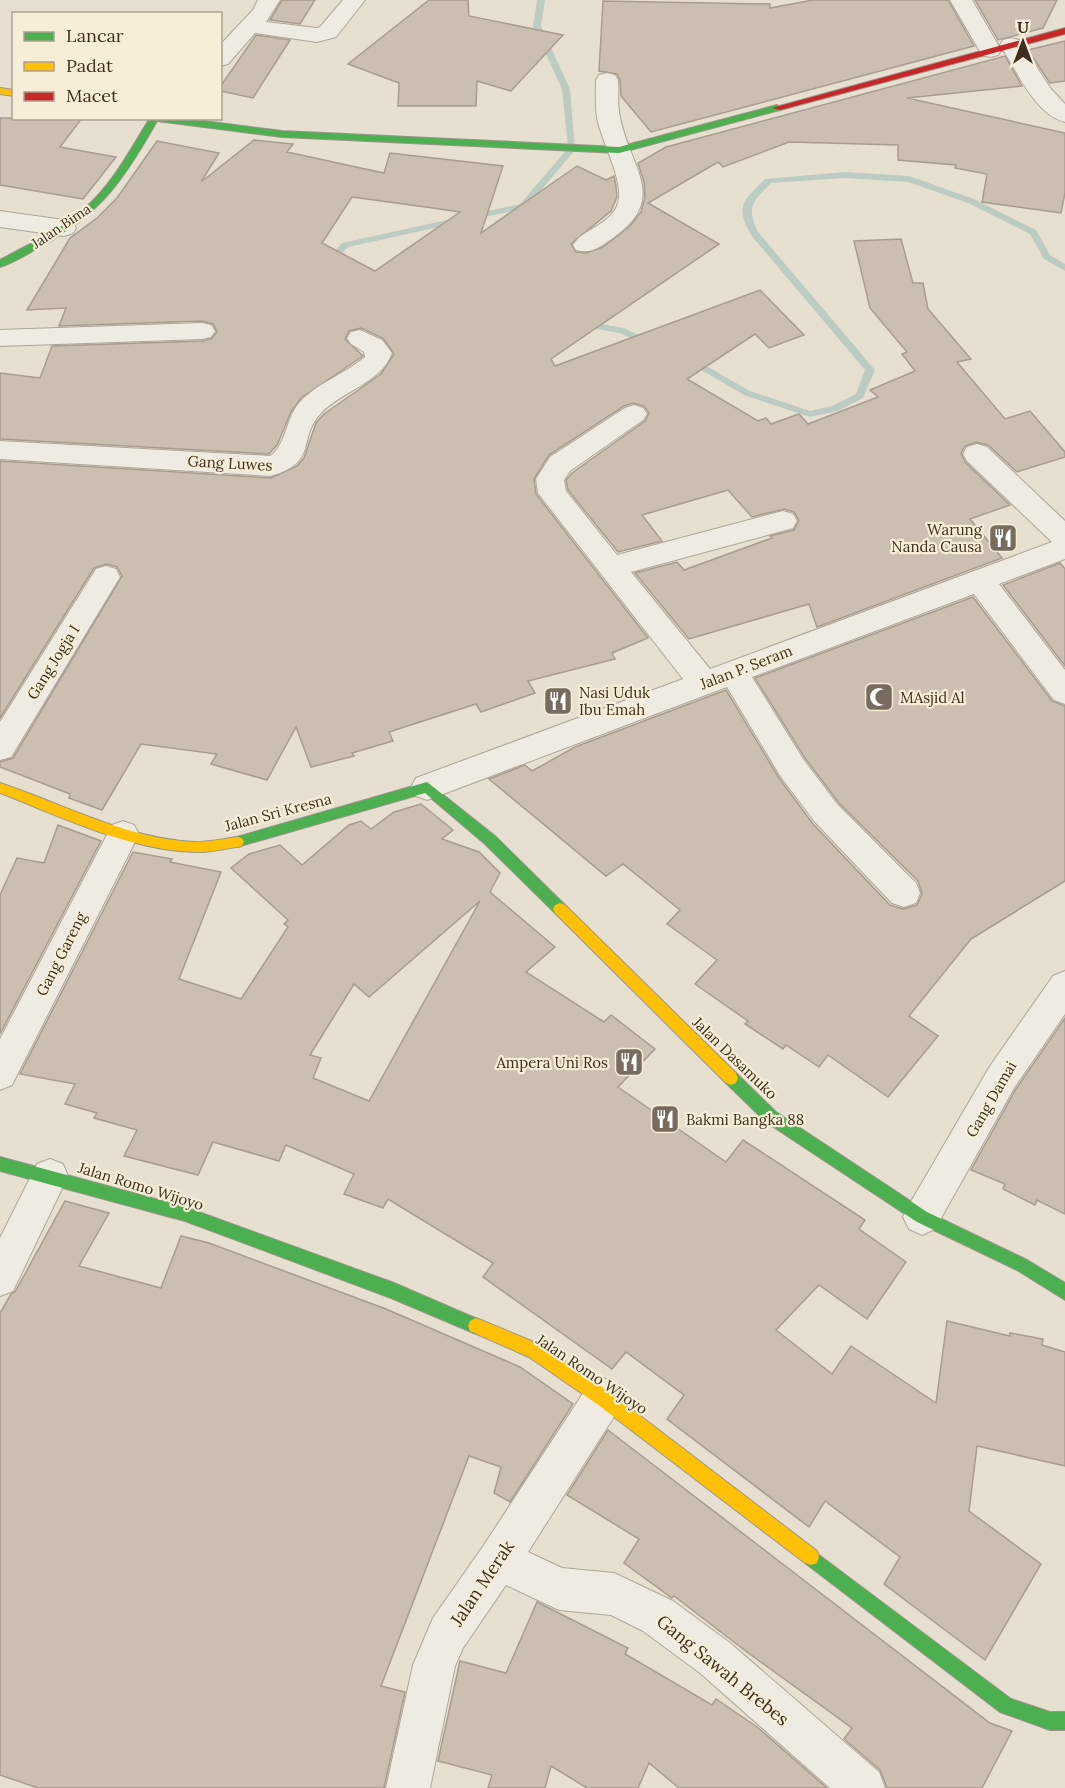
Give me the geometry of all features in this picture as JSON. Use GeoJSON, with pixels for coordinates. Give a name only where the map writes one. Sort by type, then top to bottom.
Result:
{"type":"FeatureCollection","features":[{"type":"Feature","properties":{"kind":"street"},"geometry":{"type":"LineString","coordinates":[[222,57],[262,12],[269,0]]}},
{"type":"Feature","properties":{"kind":"street"},"geometry":{"type":"LineString","coordinates":[[249,26],[317,35],[328,32],[354,0]]}},
{"type":"Feature","properties":{"kind":"street"},"geometry":{"type":"LineString","coordinates":[[961,0],[1000,47],[1023,58],[1053,108],[1065,115]]}},
{"type":"Feature","properties":{"kind":"street"},"geometry":{"type":"LineString","coordinates":[[174,120],[282,134],[619,150],[1065,30]]}},
{"type":"Feature","properties":{"kind":"street"},"geometry":{"type":"LineString","coordinates":[[585,245],[612,227],[628,208],[632,190],[608,117],[607,80]]}},
{"type":"Feature","properties":{"kind":"street","name":"Jalan Bima"},"geometry":{"type":"LineString","coordinates":[[0,264],[64,228],[96,203],[126,165],[153,120]]}},
{"type":"Feature","properties":{"kind":"street"},"geometry":{"type":"LineString","coordinates":[[0,219],[64,228]]}},
{"type":"Feature","properties":{"kind":"street"},"geometry":{"type":"LineString","coordinates":[[0,338],[202,331]]}},
{"type":"Feature","properties":{"kind":"street","name":"Gang Luwes"},"geometry":{"type":"LineString","coordinates":[[0,450],[282,465],[289,458],[302,419],[310,408],[370,368],[376,361],[379,352],[360,338]]}},
{"type":"Feature","properties":{"kind":"street"},"geometry":{"type":"LineString","coordinates":[[634,414],[560,464],[550,479],[552,493],[704,684]]}},
{"type":"Feature","properties":{"kind":"street"},"geometry":{"type":"LineString","coordinates":[[977,454],[1065,538]]}},
{"type":"Feature","properties":{"kind":"street"},"geometry":{"type":"LineString","coordinates":[[610,567],[783,521]]}},
{"type":"Feature","properties":{"kind":"street","name":"Jalan P. Seram"},"geometry":{"type":"LineString","coordinates":[[427,787],[979,579],[1065,549]]}},
{"type":"Feature","properties":{"kind":"street","name":"Gang Jogja I"},"geometry":{"type":"LineString","coordinates":[[0,748],[106,577]]}},
{"type":"Feature","properties":{"kind":"street"},"geometry":{"type":"LineString","coordinates":[[979,579],[1065,692]]}},
{"type":"Feature","properties":{"kind":"street"},"geometry":{"type":"LineString","coordinates":[[733,672],[792,768],[826,813],[904,893]]}},
{"type":"Feature","properties":{"kind":"street","name":"Jalan Sri Kresna"},"geometry":{"type":"LineString","coordinates":[[0,788],[123,834],[157,843],[197,847],[238,843],[427,787]]}},
{"type":"Feature","properties":{"kind":"street","name":"Jalan Dasamuko"},"geometry":{"type":"LineString","coordinates":[[427,787],[490,840],[771,1117],[922,1217],[1022,1265],[1065,1292]]}},
{"type":"Feature","properties":{"kind":"street","name":"Gang Gareng"},"geometry":{"type":"LineString","coordinates":[[0,1074],[123,834]]}},
{"type":"Feature","properties":{"kind":"street","name":"Gang Damai"},"geometry":{"type":"LineString","coordinates":[[922,1217],[1002,1077],[1065,986]]}},
{"type":"Feature","properties":{"kind":"street","name":"Jalan Romo Wijoyo"},"geometry":{"type":"LineString","coordinates":[[0,1164],[185,1215],[394,1290],[535,1351],[603,1398],[1006,1706],[1050,1721],[1065,1721]]}},
{"type":"Feature","properties":{"kind":"street"},"geometry":{"type":"LineString","coordinates":[[0,1278],[50,1176]]}},
{"type":"Feature","properties":{"kind":"street","name":"Jalan Merak"},"geometry":{"type":"LineString","coordinates":[[408,1788],[434,1665],[448,1633],[499,1560],[603,1398]]}},
{"type":"Feature","properties":{"kind":"street","name":"Gang Sawah Brebes"},"geometry":{"type":"LineString","coordinates":[[499,1560],[559,1589],[614,1594],[658,1616],[714,1658],[863,1788]]}},
{"type":"Feature","properties":{"kind":"building"},"geometry":{"type":"Polygon","coordinates":[[[282,0],[315,0],[300,24],[270,20],[282,0]]]}},
{"type":"Feature","properties":{"kind":"building"},"geometry":{"type":"Polygon","coordinates":[[[429,0],[468,0],[469,16],[563,35],[511,91],[477,81],[476,106],[398,106],[399,83],[348,64],[429,0]]]}},
{"type":"Feature","properties":{"kind":"building"},"geometry":{"type":"Polygon","coordinates":[[[813,0],[948,0],[974,46],[651,132],[621,96],[620,80],[617,74],[599,71],[603,1],[770,4],[770,8],[813,0]]]}},
{"type":"Feature","properties":{"kind":"building"},"geometry":{"type":"Polygon","coordinates":[[[975,0],[1057,0],[1043,28],[998,40],[975,0]]]}},
{"type":"Feature","properties":{"kind":"building"},"geometry":{"type":"Polygon","coordinates":[[[256,35],[290,40],[253,98],[222,91],[222,84],[256,35]]]}},
{"type":"Feature","properties":{"kind":"building"},"geometry":{"type":"Polygon","coordinates":[[[1065,41],[1065,81],[1050,83],[1028,50],[1065,41]]]}},
{"type":"Feature","properties":{"kind":"building"},"geometry":{"type":"Polygon","coordinates":[[[1005,56],[1022,86],[907,98],[1065,133],[1065,193],[1061,213],[982,202],[987,174],[955,168],[956,165],[898,160],[898,145],[789,142],[723,167],[718,162],[648,203],[719,244],[551,359],[555,366],[760,290],[804,335],[769,348],[755,334],[687,379],[758,421],[766,418],[771,424],[799,414],[808,424],[878,397],[870,390],[915,371],[902,354],[907,352],[870,308],[854,241],[901,239],[913,283],[923,283],[928,309],[971,359],[957,362],[1005,419],[1030,411],[1065,452],[1065,457],[1017,472],[988,445],[976,442],[965,446],[961,453],[965,462],[1010,505],[970,519],[1002,558],[817,627],[809,604],[689,639],[635,573],[677,562],[684,570],[772,538],[770,536],[794,530],[799,520],[794,512],[784,509],[752,517],[728,490],[642,515],[662,541],[618,552],[568,490],[566,480],[572,473],[645,421],[649,413],[644,406],[633,403],[624,406],[549,455],[534,479],[536,494],[648,638],[612,653],[615,659],[528,681],[535,693],[481,712],[476,704],[389,732],[393,741],[352,753],[354,756],[311,767],[296,727],[267,780],[211,764],[217,754],[141,744],[102,810],[69,798],[70,794],[0,767],[0,762],[13,758],[122,576],[117,567],[107,564],[94,568],[0,718],[0,461],[271,478],[297,466],[304,458],[316,423],[324,414],[381,374],[394,354],[383,338],[361,328],[349,331],[345,339],[363,356],[301,398],[291,412],[277,445],[269,454],[0,439],[0,373],[40,378],[52,346],[202,341],[211,339],[217,332],[213,324],[202,321],[59,326],[66,308],[27,310],[70,238],[97,218],[117,198],[157,141],[219,153],[201,182],[254,140],[293,144],[287,152],[384,173],[390,153],[503,166],[481,233],[577,166],[606,180],[614,176],[617,197],[611,211],[571,244],[576,252],[586,253],[603,247],[630,226],[641,212],[645,198],[644,182],[638,163],[666,147],[1005,56]],[[352,197],[322,243],[375,271],[460,212],[352,197]]]}},
{"type":"Feature","properties":{"kind":"building"},"geometry":{"type":"Polygon","coordinates":[[[0,118],[80,120],[60,147],[116,157],[83,199],[0,185],[0,118]]]}},
{"type":"Feature","properties":{"kind":"building"},"geometry":{"type":"Polygon","coordinates":[[[1060,563],[1065,569],[1065,666],[1003,585],[1060,563]]]}},
{"type":"Feature","properties":{"kind":"building"},"geometry":{"type":"Polygon","coordinates":[[[973,597],[1052,701],[1065,706],[1065,881],[971,939],[909,1016],[938,1036],[888,1097],[828,1055],[819,1067],[786,1045],[783,1049],[745,1024],[748,1021],[695,984],[717,960],[667,924],[680,910],[623,864],[606,876],[489,779],[525,765],[532,771],[575,747],[726,690],[779,778],[813,824],[890,905],[903,909],[917,905],[922,894],[918,881],[839,803],[805,758],[755,678],[973,597]]]}},
{"type":"Feature","properties":{"kind":"building"},"geometry":{"type":"Polygon","coordinates":[[[421,804],[453,830],[442,839],[479,852],[500,873],[490,892],[555,947],[526,972],[604,1022],[611,1015],[655,1049],[618,1087],[726,1162],[743,1140],[865,1220],[859,1229],[906,1262],[867,1319],[819,1285],[776,1330],[832,1374],[851,1346],[936,1403],[947,1321],[1010,1336],[1010,1333],[1043,1339],[1042,1345],[1065,1352],[1065,1466],[977,1446],[969,1511],[1041,1564],[985,1660],[884,1584],[900,1557],[825,1501],[809,1527],[667,1419],[684,1395],[626,1352],[612,1369],[483,1277],[493,1263],[388,1199],[383,1208],[344,1194],[354,1174],[286,1145],[279,1161],[213,1142],[198,1175],[124,1156],[137,1130],[94,1118],[97,1113],[65,1104],[75,1084],[20,1074],[133,852],[172,859],[170,862],[221,872],[179,979],[241,999],[288,927],[284,924],[288,920],[231,868],[249,854],[280,845],[302,865],[349,825],[361,821],[371,829],[394,812],[421,804]],[[480,901],[369,997],[354,984],[310,1055],[321,1058],[313,1078],[369,1101],[480,901]]]}},
{"type":"Feature","properties":{"kind":"building"},"geometry":{"type":"Polygon","coordinates":[[[58,825],[101,841],[0,1034],[0,895],[17,858],[44,863],[58,825]]]}},
{"type":"Feature","properties":{"kind":"building"},"geometry":{"type":"Polygon","coordinates":[[[1065,1018],[1065,1214],[1037,1200],[1035,1205],[1003,1189],[1005,1184],[971,1170],[1016,1089],[1065,1018]]]}},
{"type":"Feature","properties":{"kind":"building"},"geometry":{"type":"Polygon","coordinates":[[[65,1201],[109,1213],[79,1266],[161,1288],[181,1236],[209,1243],[386,1309],[520,1367],[573,1404],[510,1502],[494,1493],[501,1467],[469,1456],[381,1686],[405,1692],[384,1788],[38,1788],[0,1775],[0,1313],[11,1294],[15,1292],[65,1201]]]}},
{"type":"Feature","properties":{"kind":"building"},"geometry":{"type":"Polygon","coordinates":[[[608,1430],[990,1723],[1012,1731],[982,1788],[887,1788],[880,1770],[844,1739],[852,1728],[674,1596],[672,1598],[624,1563],[639,1539],[567,1495],[608,1430]]]}},
{"type":"Feature","properties":{"kind":"building"},"geometry":{"type":"Polygon","coordinates":[[[537,1602],[628,1648],[625,1654],[712,1705],[716,1699],[757,1727],[827,1788],[679,1788],[649,1763],[638,1788],[587,1788],[551,1766],[545,1788],[488,1788],[492,1775],[438,1761],[460,1661],[506,1673],[537,1602]]]}},
{"type":"Feature","properties":{"kind":"waterway"},"geometry":{"type":"LineString","coordinates":[[329,263],[345,245],[523,206],[572,148],[566,89],[537,26],[541,0]]}},
{"type":"Feature","properties":{"kind":"waterway"},"geometry":{"type":"LineString","coordinates":[[691,361],[747,393],[810,414],[835,409],[860,396],[870,370],[754,233],[746,216],[747,203],[768,181],[845,175],[909,179],[971,201],[1033,232],[1047,257],[1065,268]]}},
{"type":"Feature","properties":{"kind":"waterway"},"geometry":{"type":"LineString","coordinates":[[584,324],[621,330],[648,342]]}},
{"type":"Feature","properties":{"kind":"traffic: fast"},"geometry":{"type":"LineString","coordinates":[[170,120],[282,134],[619,150],[777,108]]}},
{"type":"Feature","properties":{"kind":"traffic: fast"},"geometry":{"type":"LineString","coordinates":[[0,264],[56,234],[87,212],[116,180],[153,120]]}},
{"type":"Feature","properties":{"kind":"traffic: fast"},"geometry":{"type":"LineString","coordinates":[[237,842],[427,787],[490,840],[560,909]]}},
{"type":"Feature","properties":{"kind":"traffic: fast"},"geometry":{"type":"LineString","coordinates":[[731,1078],[771,1117],[922,1217],[1022,1265],[1065,1292]]}},
{"type":"Feature","properties":{"kind":"traffic: fast"},"geometry":{"type":"LineString","coordinates":[[0,1164],[185,1214],[394,1291],[476,1326]]}},
{"type":"Feature","properties":{"kind":"traffic: fast"},"geometry":{"type":"LineString","coordinates":[[811,1557],[1006,1706],[1050,1721],[1065,1721]]}},
{"type":"Feature","properties":{"kind":"traffic: slow"},"geometry":{"type":"LineString","coordinates":[[0,91],[12,93]]}},
{"type":"Feature","properties":{"kind":"traffic: slow"},"geometry":{"type":"LineString","coordinates":[[0,788],[96,825],[145,839],[195,847],[237,842]]}},
{"type":"Feature","properties":{"kind":"traffic: slow"},"geometry":{"type":"LineString","coordinates":[[560,909],[731,1078]]}},
{"type":"Feature","properties":{"kind":"traffic: slow"},"geometry":{"type":"LineString","coordinates":[[476,1326],[535,1351],[603,1398],[811,1557]]}},
{"type":"Feature","properties":{"kind":"traffic: jam"},"geometry":{"type":"LineString","coordinates":[[777,108],[1065,31]]}},
{"type":"Feature","properties":{"kind":"place","name":"Warung Nanda Causa"},"geometry":{"type":"Point","coordinates":[1003,538]}},
{"type":"Feature","properties":{"kind":"place","name":"MAsjid Al"},"geometry":{"type":"Point","coordinates":[879,697]}},
{"type":"Feature","properties":{"kind":"place","name":"Nasi Uduk Ibu Emah"},"geometry":{"type":"Point","coordinates":[558,701]}},
{"type":"Feature","properties":{"kind":"place","name":"Ampera Uni Ros"},"geometry":{"type":"Point","coordinates":[629,1062]}},
{"type":"Feature","properties":{"kind":"place","name":"Bakmi Bangka 88"},"geometry":{"type":"Point","coordinates":[665,1119]}}]}
